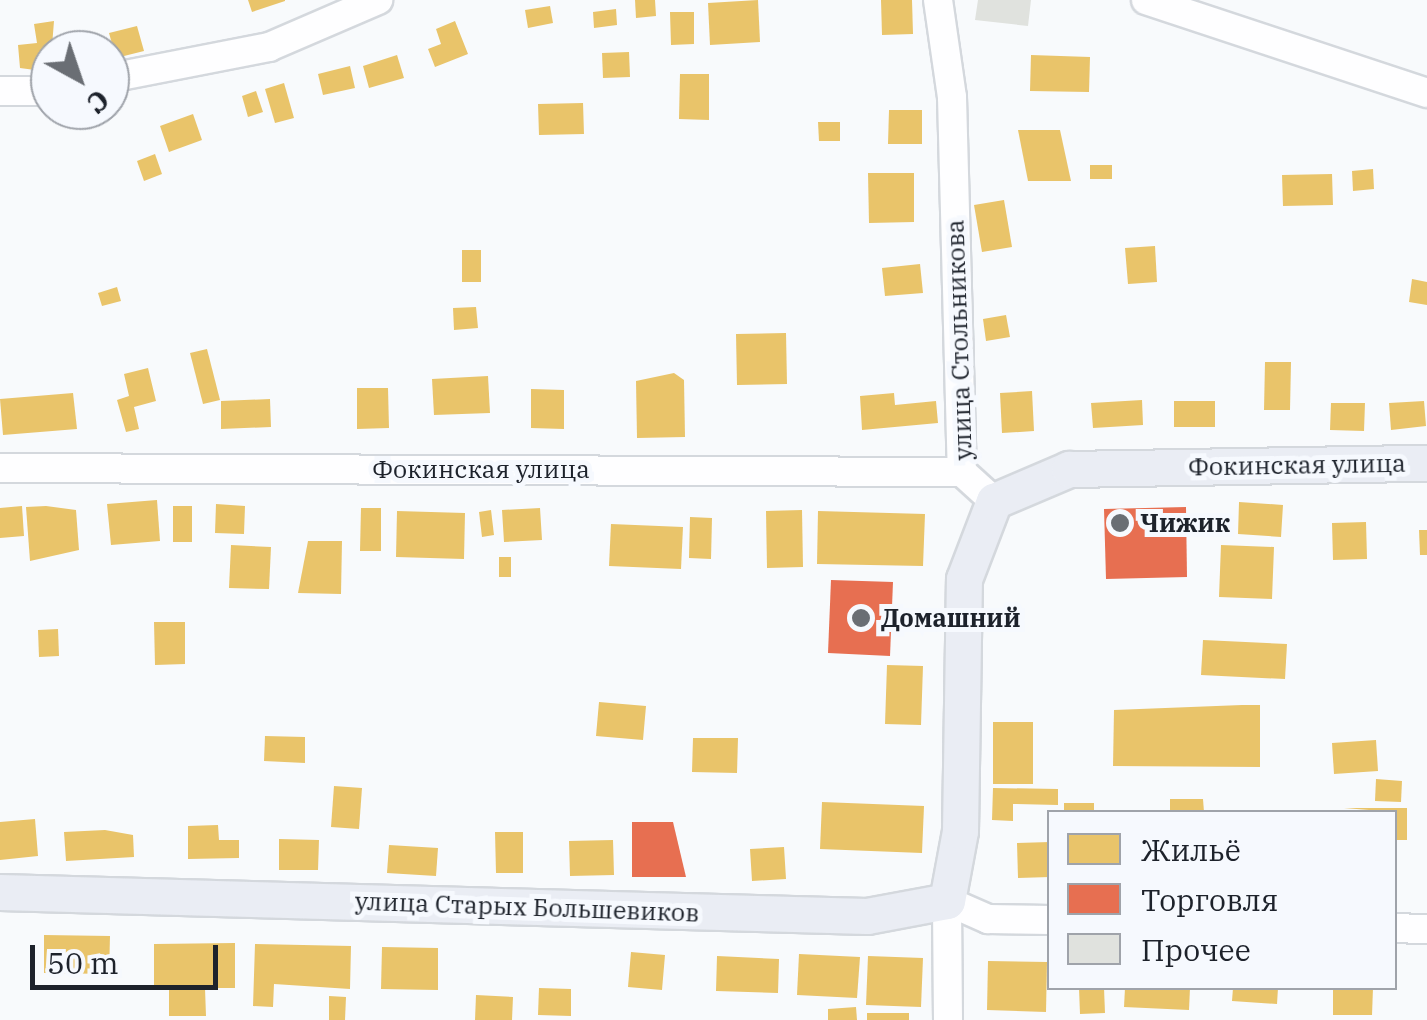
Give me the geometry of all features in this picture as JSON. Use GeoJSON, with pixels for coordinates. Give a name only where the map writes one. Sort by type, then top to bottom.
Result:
{"type":"FeatureCollection","features":[{"type":"Feature","properties":{"kind":"main road","name":"Фокинская улица"},"geometry":{"type":"LineString","coordinates":[[994,500],[1069,469],[1427,463]]}},
{"type":"Feature","properties":{"kind":"main road"},"geometry":{"type":"LineString","coordinates":[[948,901],[960,831],[964,580],[994,500]]}},
{"type":"Feature","properties":{"kind":"main road","name":"улица Старых Большевиков"},"geometry":{"type":"LineString","coordinates":[[0,892],[867,916],[948,901]]}},
{"type":"Feature","properties":{"kind":"street"},"geometry":{"type":"LineString","coordinates":[[130,74],[269,47],[378,0]]}},
{"type":"Feature","properties":{"kind":"street","name":"улица Стольникова"},"geometry":{"type":"LineString","coordinates":[[938,0],[952,97],[962,472],[994,500]]}},
{"type":"Feature","properties":{"kind":"street"},"geometry":{"type":"LineString","coordinates":[[1146,0],[1427,93]]}},
{"type":"Feature","properties":{"kind":"street"},"geometry":{"type":"LineString","coordinates":[[0,92],[30,91]]}},
{"type":"Feature","properties":{"kind":"street","name":"Фокинская улица"},"geometry":{"type":"LineString","coordinates":[[0,468],[962,472]]}},
{"type":"Feature","properties":{"kind":"street"},"geometry":{"type":"LineString","coordinates":[[948,1020],[948,901],[988,919],[1047,920]]}},
{"type":"Feature","properties":{"kind":"street"},"geometry":{"type":"LineString","coordinates":[[1397,928],[1427,929]]}},
{"type":"Feature","properties":{"kind":"building: Жильё"},"geometry":{"type":"Polygon","coordinates":[[[248,0],[285,0],[285,1],[252,12],[248,0]]]}},
{"type":"Feature","properties":{"kind":"building: Жильё"},"geometry":{"type":"Polygon","coordinates":[[[635,0],[655,0],[656,16],[636,18],[635,0]]]}},
{"type":"Feature","properties":{"kind":"building: Жильё"},"geometry":{"type":"Polygon","coordinates":[[[758,0],[760,42],[710,45],[708,3],[758,0]]]}},
{"type":"Feature","properties":{"kind":"building: Жильё"},"geometry":{"type":"Polygon","coordinates":[[[881,0],[912,0],[913,34],[882,35],[881,0]]]}},
{"type":"Feature","properties":{"kind":"building: Жильё"},"geometry":{"type":"Polygon","coordinates":[[[550,6],[553,23],[528,28],[525,10],[550,6]]]}},
{"type":"Feature","properties":{"kind":"building: Жильё"},"geometry":{"type":"Polygon","coordinates":[[[616,9],[617,25],[594,28],[593,12],[616,9]]]}},
{"type":"Feature","properties":{"kind":"building: Жильё"},"geometry":{"type":"Polygon","coordinates":[[[670,12],[694,12],[694,44],[671,45],[670,12]]]}},
{"type":"Feature","properties":{"kind":"building: Жильё"},"geometry":{"type":"Polygon","coordinates":[[[54,21],[53,30],[35,30],[34,24],[54,21]]]}},
{"type":"Feature","properties":{"kind":"building: Жильё"},"geometry":{"type":"Polygon","coordinates":[[[455,21],[468,54],[435,67],[428,49],[441,44],[436,29],[455,21]]]}},
{"type":"Feature","properties":{"kind":"building: Жильё"},"geometry":{"type":"Polygon","coordinates":[[[137,26],[144,51],[130,54],[130,30],[121,30],[137,26]]]}},
{"type":"Feature","properties":{"kind":"building: Жильё"},"geometry":{"type":"Polygon","coordinates":[[[30,44],[30,69],[20,68],[18,45],[30,44]]]}},
{"type":"Feature","properties":{"kind":"building: Жильё"},"geometry":{"type":"Polygon","coordinates":[[[629,52],[630,77],[603,78],[602,53],[629,52]]]}},
{"type":"Feature","properties":{"kind":"building: Жильё"},"geometry":{"type":"Polygon","coordinates":[[[397,55],[404,78],[369,88],[363,66],[397,55]]]}},
{"type":"Feature","properties":{"kind":"building: Жильё"},"geometry":{"type":"Polygon","coordinates":[[[1031,55],[1090,57],[1089,92],[1030,91],[1031,55]]]}},
{"type":"Feature","properties":{"kind":"building: Жильё"},"geometry":{"type":"Polygon","coordinates":[[[350,66],[355,88],[323,95],[318,74],[350,66]]]}},
{"type":"Feature","properties":{"kind":"building: Жильё"},"geometry":{"type":"Polygon","coordinates":[[[680,74],[709,74],[709,120],[679,119],[680,74]]]}},
{"type":"Feature","properties":{"kind":"building: Жильё"},"geometry":{"type":"Polygon","coordinates":[[[284,83],[294,118],[275,123],[265,89],[284,83]]]}},
{"type":"Feature","properties":{"kind":"building: Жильё"},"geometry":{"type":"Polygon","coordinates":[[[256,91],[263,112],[248,117],[242,96],[256,91]]]}},
{"type":"Feature","properties":{"kind":"building: Жильё"},"geometry":{"type":"Polygon","coordinates":[[[583,103],[584,134],[539,135],[538,104],[583,103]]]}},
{"type":"Feature","properties":{"kind":"building: Жильё"},"geometry":{"type":"Polygon","coordinates":[[[889,110],[922,110],[922,144],[888,144],[889,110]]]}},
{"type":"Feature","properties":{"kind":"building: Жильё"},"geometry":{"type":"Polygon","coordinates":[[[193,114],[202,140],[169,152],[160,126],[193,114]]]}},
{"type":"Feature","properties":{"kind":"building: Жильё"},"geometry":{"type":"Polygon","coordinates":[[[818,122],[840,122],[840,141],[819,141],[818,122]]]}},
{"type":"Feature","properties":{"kind":"building: Жильё"},"geometry":{"type":"Polygon","coordinates":[[[1018,130],[1060,130],[1071,181],[1028,181],[1018,130]]]}},
{"type":"Feature","properties":{"kind":"building: Жильё"},"geometry":{"type":"Polygon","coordinates":[[[155,154],[162,174],[144,181],[137,161],[155,154]]]}},
{"type":"Feature","properties":{"kind":"building: Жильё"},"geometry":{"type":"Polygon","coordinates":[[[1090,165],[1112,165],[1112,179],[1090,179],[1090,165]]]}},
{"type":"Feature","properties":{"kind":"building: Жильё"},"geometry":{"type":"Polygon","coordinates":[[[1373,169],[1374,189],[1353,191],[1352,171],[1373,169]]]}},
{"type":"Feature","properties":{"kind":"building: Жильё"},"geometry":{"type":"Polygon","coordinates":[[[868,173],[914,173],[914,222],[869,223],[868,173]]]}},
{"type":"Feature","properties":{"kind":"building: Жильё"},"geometry":{"type":"Polygon","coordinates":[[[1332,174],[1333,205],[1283,206],[1282,175],[1332,174]]]}},
{"type":"Feature","properties":{"kind":"building: Жильё"},"geometry":{"type":"Polygon","coordinates":[[[1004,200],[1012,247],[982,252],[974,205],[1004,200]]]}},
{"type":"Feature","properties":{"kind":"building: Жильё"},"geometry":{"type":"Polygon","coordinates":[[[1155,246],[1157,282],[1128,284],[1125,248],[1155,246]]]}},
{"type":"Feature","properties":{"kind":"building: Жильё"},"geometry":{"type":"Polygon","coordinates":[[[462,250],[481,250],[481,282],[462,282],[462,250]]]}},
{"type":"Feature","properties":{"kind":"building: Жильё"},"geometry":{"type":"Polygon","coordinates":[[[920,264],[923,293],[885,296],[882,268],[920,264]]]}},
{"type":"Feature","properties":{"kind":"building: Жильё"},"geometry":{"type":"Polygon","coordinates":[[[1412,279],[1427,282],[1427,305],[1409,302],[1412,279]]]}},
{"type":"Feature","properties":{"kind":"building: Жильё"},"geometry":{"type":"Polygon","coordinates":[[[117,287],[121,301],[102,306],[98,293],[117,287]]]}},
{"type":"Feature","properties":{"kind":"building: Жильё"},"geometry":{"type":"Polygon","coordinates":[[[476,307],[478,328],[454,330],[453,308],[476,307]]]}},
{"type":"Feature","properties":{"kind":"building: Жильё"},"geometry":{"type":"Polygon","coordinates":[[[1006,315],[1010,337],[986,341],[983,319],[1006,315]]]}},
{"type":"Feature","properties":{"kind":"building: Жильё"},"geometry":{"type":"Polygon","coordinates":[[[786,333],[787,384],[737,385],[736,334],[786,333]]]}},
{"type":"Feature","properties":{"kind":"building: Жильё"},"geometry":{"type":"Polygon","coordinates":[[[207,349],[220,400],[203,404],[190,353],[207,349]]]}},
{"type":"Feature","properties":{"kind":"building: Жильё"},"geometry":{"type":"Polygon","coordinates":[[[1265,362],[1291,362],[1290,410],[1264,410],[1265,362]]]}},
{"type":"Feature","properties":{"kind":"building: Жильё"},"geometry":{"type":"Polygon","coordinates":[[[148,368],[156,401],[134,407],[139,429],[126,432],[117,400],[129,396],[124,374],[148,368]]]}},
{"type":"Feature","properties":{"kind":"building: Жильё"},"geometry":{"type":"Polygon","coordinates":[[[674,373],[684,380],[685,437],[637,438],[636,381],[674,373]]]}},
{"type":"Feature","properties":{"kind":"building: Жильё"},"geometry":{"type":"Polygon","coordinates":[[[488,376],[490,413],[434,415],[432,379],[488,376]]]}},
{"type":"Feature","properties":{"kind":"building: Жильё"},"geometry":{"type":"Polygon","coordinates":[[[357,388],[388,388],[389,428],[357,429],[357,388]]]}},
{"type":"Feature","properties":{"kind":"building: Жильё"},"geometry":{"type":"Polygon","coordinates":[[[531,389],[564,390],[564,429],[531,428],[531,389]]]}},
{"type":"Feature","properties":{"kind":"building: Жильё"},"geometry":{"type":"Polygon","coordinates":[[[1032,391],[1034,431],[1002,433],[1000,393],[1032,391]]]}},
{"type":"Feature","properties":{"kind":"building: Жильё"},"geometry":{"type":"Polygon","coordinates":[[[73,393],[77,429],[3,435],[0,399],[73,393]]]}},
{"type":"Feature","properties":{"kind":"building: Жильё"},"geometry":{"type":"Polygon","coordinates":[[[894,393],[895,405],[936,401],[938,423],[862,430],[860,396],[894,393]]]}},
{"type":"Feature","properties":{"kind":"building: Жильё"},"geometry":{"type":"Polygon","coordinates":[[[270,399],[271,427],[221,429],[221,401],[270,399]]]}},
{"type":"Feature","properties":{"kind":"building: Жильё"},"geometry":{"type":"Polygon","coordinates":[[[1142,400],[1143,425],[1093,428],[1091,403],[1142,400]]]}},
{"type":"Feature","properties":{"kind":"building: Жильё"},"geometry":{"type":"Polygon","coordinates":[[[1174,401],[1215,401],[1215,427],[1174,427],[1174,401]]]}},
{"type":"Feature","properties":{"kind":"building: Жильё"},"geometry":{"type":"Polygon","coordinates":[[[1424,401],[1426,426],[1391,430],[1389,403],[1424,401]]]}},
{"type":"Feature","properties":{"kind":"building: Жильё"},"geometry":{"type":"Polygon","coordinates":[[[1331,403],[1365,403],[1364,431],[1330,430],[1331,403]]]}},
{"type":"Feature","properties":{"kind":"building: Жильё"},"geometry":{"type":"Polygon","coordinates":[[[157,500],[160,541],[111,545],[107,504],[157,500]]]}},
{"type":"Feature","properties":{"kind":"building: Жильё"},"geometry":{"type":"Polygon","coordinates":[[[1239,502],[1283,505],[1281,537],[1238,534],[1239,502]]]}},
{"type":"Feature","properties":{"kind":"building: Жильё"},"geometry":{"type":"Polygon","coordinates":[[[216,504],[245,506],[244,534],[215,533],[216,504]]]}},
{"type":"Feature","properties":{"kind":"building: Жильё"},"geometry":{"type":"Polygon","coordinates":[[[22,506],[24,536],[0,538],[0,508],[22,506]]]}},
{"type":"Feature","properties":{"kind":"building: Жильё"},"geometry":{"type":"Polygon","coordinates":[[[173,506],[192,506],[192,542],[173,542],[173,506]]]}},
{"type":"Feature","properties":{"kind":"building: Жильё"},"geometry":{"type":"Polygon","coordinates":[[[26,507],[76,510],[79,550],[30,561],[26,507]]]}},
{"type":"Feature","properties":{"kind":"building: Жильё"},"geometry":{"type":"Polygon","coordinates":[[[361,508],[381,508],[381,551],[360,551],[361,508]]]}},
{"type":"Feature","properties":{"kind":"building: Жильё"},"geometry":{"type":"Polygon","coordinates":[[[540,508],[542,540],[504,542],[502,510],[540,508]]]}},
{"type":"Feature","properties":{"kind":"building: Жильё"},"geometry":{"type":"Polygon","coordinates":[[[491,510],[494,535],[482,537],[479,512],[491,510]]]}},
{"type":"Feature","properties":{"kind":"building: Жильё"},"geometry":{"type":"Polygon","coordinates":[[[802,510],[803,567],[767,568],[766,511],[802,510]]]}},
{"type":"Feature","properties":{"kind":"building: Жильё"},"geometry":{"type":"Polygon","coordinates":[[[397,511],[465,513],[464,559],[396,557],[397,511]]]}},
{"type":"Feature","properties":{"kind":"building: Жильё"},"geometry":{"type":"Polygon","coordinates":[[[818,511],[925,514],[923,566],[817,564],[818,511]]]}},
{"type":"Feature","properties":{"kind":"building: Жильё"},"geometry":{"type":"Polygon","coordinates":[[[690,517],[712,518],[711,559],[689,558],[690,517]]]}},
{"type":"Feature","properties":{"kind":"building: Жильё"},"geometry":{"type":"Polygon","coordinates":[[[1366,522],[1367,559],[1333,560],[1332,523],[1366,522]]]}},
{"type":"Feature","properties":{"kind":"building: Жильё"},"geometry":{"type":"Polygon","coordinates":[[[611,524],[683,527],[681,569],[609,566],[611,524]]]}},
{"type":"Feature","properties":{"kind":"building: Жильё"},"geometry":{"type":"Polygon","coordinates":[[[1419,530],[1427,530],[1427,555],[1420,555],[1419,530]]]}},
{"type":"Feature","properties":{"kind":"building: Жильё"},"geometry":{"type":"Polygon","coordinates":[[[308,541],[342,541],[341,594],[298,593],[308,541]]]}},
{"type":"Feature","properties":{"kind":"building: Жильё"},"geometry":{"type":"Polygon","coordinates":[[[231,545],[271,547],[269,589],[229,588],[231,545]]]}},
{"type":"Feature","properties":{"kind":"building: Жильё"},"geometry":{"type":"Polygon","coordinates":[[[1221,545],[1274,547],[1272,599],[1219,597],[1221,545]]]}},
{"type":"Feature","properties":{"kind":"building: Жильё"},"geometry":{"type":"Polygon","coordinates":[[[499,557],[511,557],[511,577],[499,577],[499,557]]]}},
{"type":"Feature","properties":{"kind":"building: Жильё"},"geometry":{"type":"Polygon","coordinates":[[[154,622],[185,622],[185,664],[155,665],[154,622]]]}},
{"type":"Feature","properties":{"kind":"building: Жильё"},"geometry":{"type":"Polygon","coordinates":[[[58,629],[59,656],[39,657],[38,630],[58,629]]]}},
{"type":"Feature","properties":{"kind":"building: Жильё"},"geometry":{"type":"Polygon","coordinates":[[[1203,640],[1287,644],[1285,679],[1201,675],[1203,640]]]}},
{"type":"Feature","properties":{"kind":"building: Жильё"},"geometry":{"type":"Polygon","coordinates":[[[887,665],[923,666],[921,725],[885,724],[887,665]]]}},
{"type":"Feature","properties":{"kind":"building: Жильё"},"geometry":{"type":"Polygon","coordinates":[[[599,702],[646,706],[643,740],[596,736],[599,702]]]}},
{"type":"Feature","properties":{"kind":"building: Жильё"},"geometry":{"type":"Polygon","coordinates":[[[1260,705],[1260,767],[1113,766],[1114,710],[1260,705]]]}},
{"type":"Feature","properties":{"kind":"building: Жильё"},"geometry":{"type":"Polygon","coordinates":[[[993,722],[1033,722],[1033,784],[993,784],[993,722]]]}},
{"type":"Feature","properties":{"kind":"building: Жильё"},"geometry":{"type":"Polygon","coordinates":[[[265,736],[305,737],[305,763],[264,761],[265,736]]]}},
{"type":"Feature","properties":{"kind":"building: Жильё"},"geometry":{"type":"Polygon","coordinates":[[[693,738],[738,738],[737,773],[692,772],[693,738]]]}},
{"type":"Feature","properties":{"kind":"building: Жильё"},"geometry":{"type":"Polygon","coordinates":[[[1376,740],[1378,771],[1334,774],[1332,743],[1376,740]]]}},
{"type":"Feature","properties":{"kind":"building: Жильё"},"geometry":{"type":"Polygon","coordinates":[[[1376,779],[1402,781],[1401,802],[1375,801],[1376,779]]]}},
{"type":"Feature","properties":{"kind":"building: Жильё"},"geometry":{"type":"Polygon","coordinates":[[[334,786],[362,788],[359,829],[331,827],[334,786]]]}},
{"type":"Feature","properties":{"kind":"building: Жильё"},"geometry":{"type":"Polygon","coordinates":[[[993,788],[1058,789],[1058,805],[1013,804],[1013,821],[992,820],[993,788]]]}},
{"type":"Feature","properties":{"kind":"building: Жильё"},"geometry":{"type":"Polygon","coordinates":[[[1170,799],[1203,799],[1204,810],[1170,810],[1170,799]]]}},
{"type":"Feature","properties":{"kind":"building: Жильё"},"geometry":{"type":"Polygon","coordinates":[[[822,802],[924,806],[922,853],[820,849],[822,802]]]}},
{"type":"Feature","properties":{"kind":"building: Жильё"},"geometry":{"type":"Polygon","coordinates":[[[1064,803],[1094,803],[1094,810],[1064,810],[1064,803]]]}},
{"type":"Feature","properties":{"kind":"building: Жильё"},"geometry":{"type":"Polygon","coordinates":[[[1344,808],[1407,808],[1407,840],[1397,840],[1397,810],[1344,808]]]}},
{"type":"Feature","properties":{"kind":"building: Жильё"},"geometry":{"type":"Polygon","coordinates":[[[35,819],[38,856],[0,860],[0,822],[35,819]]]}},
{"type":"Feature","properties":{"kind":"building: Жильё"},"geometry":{"type":"Polygon","coordinates":[[[218,825],[219,840],[239,840],[239,858],[188,859],[188,826],[218,825]]]}},
{"type":"Feature","properties":{"kind":"building: Жильё"},"geometry":{"type":"Polygon","coordinates":[[[105,830],[133,835],[134,857],[66,861],[64,832],[105,830]]]}},
{"type":"Feature","properties":{"kind":"building: Жильё"},"geometry":{"type":"Polygon","coordinates":[[[495,832],[523,832],[523,873],[496,873],[495,832]]]}},
{"type":"Feature","properties":{"kind":"building: Жильё"},"geometry":{"type":"Polygon","coordinates":[[[279,839],[319,840],[318,870],[279,870],[279,839]]]}},
{"type":"Feature","properties":{"kind":"building: Жильё"},"geometry":{"type":"Polygon","coordinates":[[[613,840],[614,875],[570,876],[569,841],[613,840]]]}},
{"type":"Feature","properties":{"kind":"building: Жильё"},"geometry":{"type":"Polygon","coordinates":[[[1047,842],[1047,877],[1018,878],[1017,843],[1047,842]]]}},
{"type":"Feature","properties":{"kind":"building: Жильё"},"geometry":{"type":"Polygon","coordinates":[[[389,845],[438,848],[436,876],[387,873],[389,845]]]}},
{"type":"Feature","properties":{"kind":"building: Жильё"},"geometry":{"type":"Polygon","coordinates":[[[784,847],[786,879],[752,881],[750,849],[784,847]]]}},
{"type":"Feature","properties":{"kind":"building: Жильё"},"geometry":{"type":"Polygon","coordinates":[[[44,935],[110,936],[109,974],[44,973],[44,935]]]}},
{"type":"Feature","properties":{"kind":"building: Жильё"},"geometry":{"type":"Polygon","coordinates":[[[235,943],[235,988],[205,988],[206,1016],[169,1016],[169,988],[154,988],[154,944],[235,943]]]}},
{"type":"Feature","properties":{"kind":"building: Жильё"},"geometry":{"type":"Polygon","coordinates":[[[255,944],[351,946],[350,989],[274,984],[273,1007],[253,1006],[255,944]]]}},
{"type":"Feature","properties":{"kind":"building: Жильё"},"geometry":{"type":"Polygon","coordinates":[[[382,947],[438,948],[438,990],[381,989],[382,947]]]}},
{"type":"Feature","properties":{"kind":"building: Жильё"},"geometry":{"type":"Polygon","coordinates":[[[631,952],[665,955],[662,990],[628,987],[631,952]]]}},
{"type":"Feature","properties":{"kind":"building: Жильё"},"geometry":{"type":"Polygon","coordinates":[[[799,954],[860,957],[857,998],[797,995],[799,954]]]}},
{"type":"Feature","properties":{"kind":"building: Жильё"},"geometry":{"type":"Polygon","coordinates":[[[717,956],[779,959],[778,993],[716,991],[717,956]]]}},
{"type":"Feature","properties":{"kind":"building: Жильё"},"geometry":{"type":"Polygon","coordinates":[[[868,956],[923,958],[921,1007],[866,1005],[868,956]]]}},
{"type":"Feature","properties":{"kind":"building: Жильё"},"geometry":{"type":"Polygon","coordinates":[[[988,961],[1047,962],[1046,1012],[987,1010],[988,961]]]}},
{"type":"Feature","properties":{"kind":"building: Жильё"},"geometry":{"type":"Polygon","coordinates":[[[539,988],[571,989],[571,1016],[538,1015],[539,988]]]}},
{"type":"Feature","properties":{"kind":"building: Жильё"},"geometry":{"type":"Polygon","coordinates":[[[1079,990],[1104,990],[1105,1013],[1080,1014],[1079,990]]]}},
{"type":"Feature","properties":{"kind":"building: Жильё"},"geometry":{"type":"Polygon","coordinates":[[[1125,990],[1190,990],[1189,1010],[1124,1007],[1125,990]]]}},
{"type":"Feature","properties":{"kind":"building: Жильё"},"geometry":{"type":"Polygon","coordinates":[[[1233,990],[1278,990],[1277,1004],[1232,1001],[1233,990]]]}},
{"type":"Feature","properties":{"kind":"building: Жильё"},"geometry":{"type":"Polygon","coordinates":[[[1333,990],[1373,990],[1372,1015],[1333,1015],[1333,990]]]}},
{"type":"Feature","properties":{"kind":"building: Жильё"},"geometry":{"type":"Polygon","coordinates":[[[476,995],[513,997],[512,1020],[475,1020],[476,995]]]}},
{"type":"Feature","properties":{"kind":"building: Жильё"},"geometry":{"type":"Polygon","coordinates":[[[329,996],[346,997],[345,1020],[329,1020],[329,996]]]}},
{"type":"Feature","properties":{"kind":"building: Жильё"},"geometry":{"type":"Polygon","coordinates":[[[856,1007],[857,1020],[828,1020],[828,1009],[856,1007]]]}},
{"type":"Feature","properties":{"kind":"building: Жильё"},"geometry":{"type":"Polygon","coordinates":[[[867,1013],[909,1013],[909,1020],[867,1020],[867,1013]]]}},
{"type":"Feature","properties":{"kind":"building: Торговля"},"geometry":{"type":"Polygon","coordinates":[[[1186,507],[1187,577],[1106,579],[1104,509],[1186,507]]]}},
{"type":"Feature","properties":{"kind":"building: Торговля","name":"Домашний"},"geometry":{"type":"Polygon","coordinates":[[[831,580],[893,582],[890,656],[828,653],[831,580]]]}},
{"type":"Feature","properties":{"kind":"building: Торговля"},"geometry":{"type":"Polygon","coordinates":[[[632,822],[673,822],[686,877],[632,877],[632,822]]]}},
{"type":"Feature","properties":{"kind":"building: Прочее"},"geometry":{"type":"Polygon","coordinates":[[[978,0],[1031,0],[1028,26],[975,20],[978,0]]]}},
{"type":"Feature","properties":{"kind":"place","name":"Чижик"},"geometry":{"type":"Point","coordinates":[1120,523]}},
{"type":"Feature","properties":{"kind":"place","name":"Домашний"},"geometry":{"type":"Point","coordinates":[861,618]}}]}
